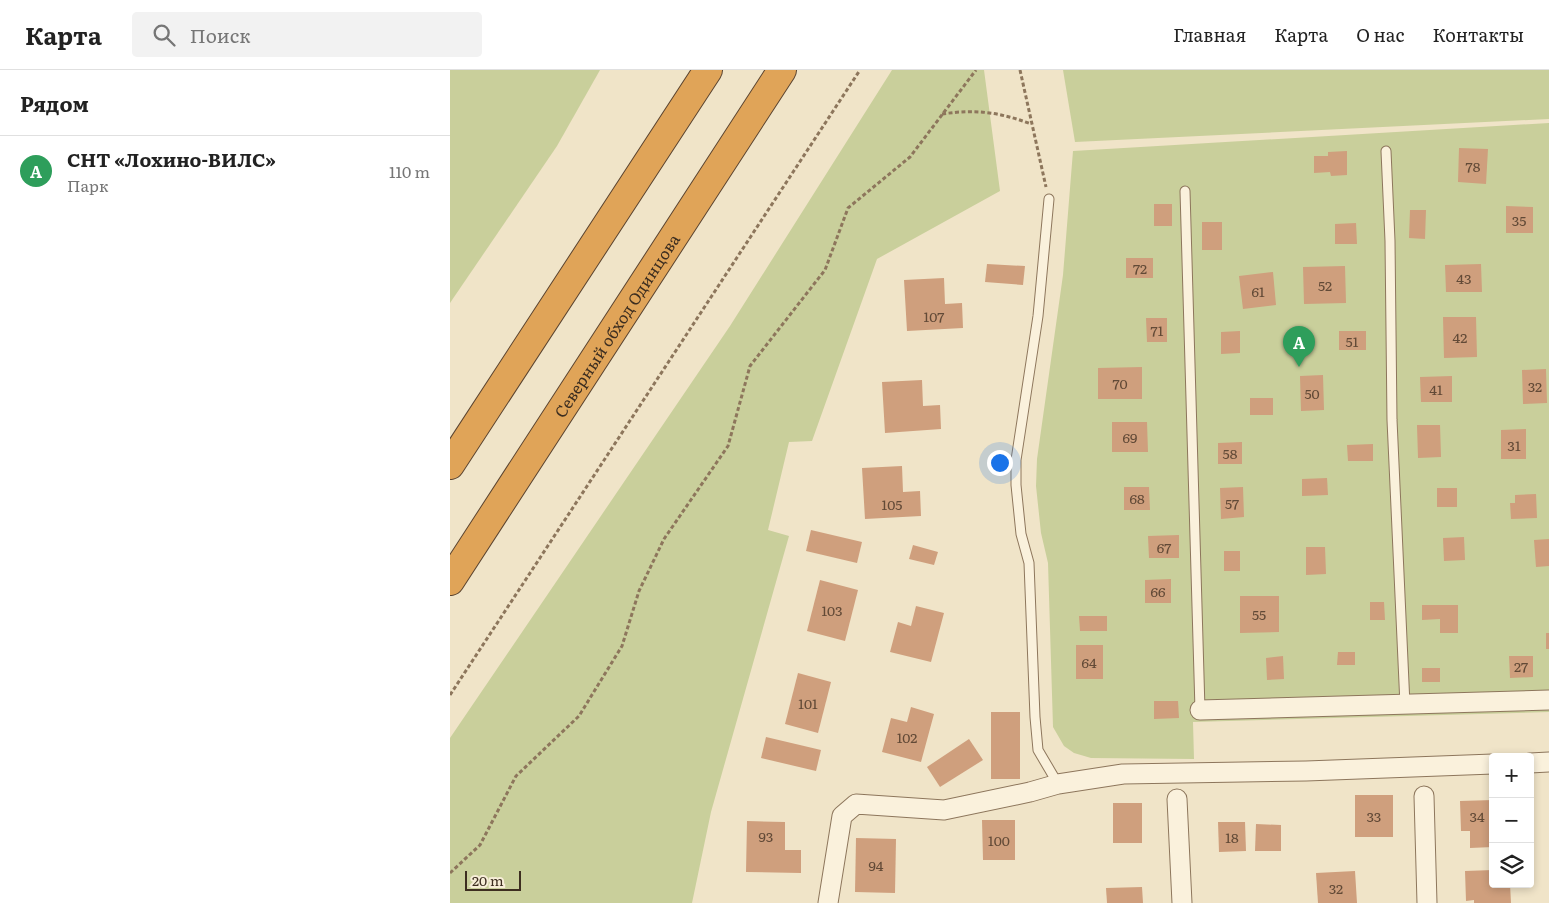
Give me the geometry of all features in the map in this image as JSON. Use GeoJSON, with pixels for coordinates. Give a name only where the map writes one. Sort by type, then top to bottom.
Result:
{"type":"FeatureCollection","features":[{"type":"Feature","properties":{"kind":"highway"},"geometry":{"type":"LineString","coordinates":[[450,465],[708,70]]}},
{"type":"Feature","properties":{"kind":"highway","name":"Северный обход Одинцова"},"geometry":{"type":"LineString","coordinates":[[450,581],[782,70]]}},
{"type":"Feature","properties":{"kind":"street"},"geometry":{"type":"LineString","coordinates":[[1200,710],[1549,700]]}},
{"type":"Feature","properties":{"kind":"street"},"geometry":{"type":"LineString","coordinates":[[1534,763],[1549,762]]}},
{"type":"Feature","properties":{"kind":"street"},"geometry":{"type":"LineString","coordinates":[[828,903],[842,816],[856,804],[944,810],[1030,792],[1058,784],[1123,774],[1306,771],[1489,764]]}},
{"type":"Feature","properties":{"kind":"street"},"geometry":{"type":"LineString","coordinates":[[1424,796],[1427,903]]}},
{"type":"Feature","properties":{"kind":"street"},"geometry":{"type":"LineString","coordinates":[[1177,800],[1182,903]]}},
{"type":"Feature","properties":{"kind":"lane"},"geometry":{"type":"LineString","coordinates":[[1386,151],[1390,241],[1392,420],[1405,705]]}},
{"type":"Feature","properties":{"kind":"lane"},"geometry":{"type":"LineString","coordinates":[[1185,191],[1200,710]]}},
{"type":"Feature","properties":{"kind":"lane"},"geometry":{"type":"LineString","coordinates":[[1049,199],[1038,316],[1016,460],[1016,484],[1021,534],[1029,564],[1038,750],[1058,784]]}},
{"type":"Feature","properties":{"kind":"path"},"geometry":{"type":"LineString","coordinates":[[450,695],[860,70]]}},
{"type":"Feature","properties":{"kind":"path"},"geometry":{"type":"LineString","coordinates":[[450,872],[480,844],[516,776],[579,716],[622,646],[639,591],[664,539],[728,446],[750,366],[825,270],[848,208],[910,157],[976,70]]}},
{"type":"Feature","properties":{"kind":"path"},"geometry":{"type":"LineString","coordinates":[[1020,70],[1049,199]]}},
{"type":"Feature","properties":{"kind":"path"},"geometry":{"type":"LineString","coordinates":[[941,114],[966,111],[993,113],[1011,116],[1032,124]]}},
{"type":"Feature","properties":{"kind":"green space"},"geometry":{"type":"Polygon","coordinates":[[[450,70],[600,70],[557,146],[450,303],[450,70]]]}},
{"type":"Feature","properties":{"kind":"green space"},"geometry":{"type":"Polygon","coordinates":[[[892,70],[984,70],[1000,191],[877,259],[812,441],[789,442],[768,530],[789,536],[711,812],[692,903],[450,903],[450,738],[730,326],[892,70]]]}},
{"type":"Feature","properties":{"kind":"green space"},"geometry":{"type":"Polygon","coordinates":[[[1063,70],[1549,70],[1549,119],[1075,142],[1063,70]]]}},
{"type":"Feature","properties":{"kind":"green space"},"geometry":{"type":"Polygon","coordinates":[[[1549,123],[1549,712],[1193,722],[1194,759],[1091,758],[1074,753],[1064,746],[1053,727],[1048,563],[1041,533],[1036,486],[1037,459],[1063,275],[1073,151],[1549,123]]]}},
{"type":"Feature","properties":{"kind":"building"},"geometry":{"type":"Polygon","coordinates":[[[1459,148],[1488,149],[1486,184],[1458,182],[1459,148]]]}},
{"type":"Feature","properties":{"kind":"building"},"geometry":{"type":"Polygon","coordinates":[[[1347,151],[1347,175],[1331,176],[1330,172],[1314,173],[1314,156],[1328,156],[1328,152],[1347,151]]]}},
{"type":"Feature","properties":{"kind":"building"},"geometry":{"type":"Polygon","coordinates":[[[1154,204],[1172,204],[1172,226],[1154,226],[1154,204]]]}},
{"type":"Feature","properties":{"kind":"building"},"geometry":{"type":"Polygon","coordinates":[[[1506,206],[1533,207],[1533,233],[1506,233],[1506,206]]]}},
{"type":"Feature","properties":{"kind":"building"},"geometry":{"type":"Polygon","coordinates":[[[1410,210],[1426,210],[1425,239],[1409,238],[1410,210]]]}},
{"type":"Feature","properties":{"kind":"building"},"geometry":{"type":"Polygon","coordinates":[[[1202,222],[1222,222],[1222,250],[1202,250],[1202,222]]]}},
{"type":"Feature","properties":{"kind":"building"},"geometry":{"type":"Polygon","coordinates":[[[1356,223],[1357,244],[1335,244],[1335,224],[1356,223]]]}},
{"type":"Feature","properties":{"kind":"building"},"geometry":{"type":"Polygon","coordinates":[[[1126,258],[1153,258],[1153,278],[1126,278],[1126,258]]]}},
{"type":"Feature","properties":{"kind":"building"},"geometry":{"type":"Polygon","coordinates":[[[987,264],[1025,266],[1023,285],[985,282],[987,264]]]}},
{"type":"Feature","properties":{"kind":"building"},"geometry":{"type":"Polygon","coordinates":[[[1481,264],[1482,292],[1446,292],[1445,265],[1481,264]]]}},
{"type":"Feature","properties":{"kind":"building"},"geometry":{"type":"Polygon","coordinates":[[[1345,266],[1346,303],[1304,304],[1303,267],[1345,266]]]}},
{"type":"Feature","properties":{"kind":"building"},"geometry":{"type":"Polygon","coordinates":[[[1273,272],[1276,305],[1243,309],[1239,276],[1273,272]]]}},
{"type":"Feature","properties":{"kind":"building"},"geometry":{"type":"Polygon","coordinates":[[[944,278],[945,304],[962,303],[963,328],[907,331],[904,280],[944,278]]]}},
{"type":"Feature","properties":{"kind":"building"},"geometry":{"type":"Polygon","coordinates":[[[1443,317],[1476,317],[1477,357],[1444,358],[1443,317]]]}},
{"type":"Feature","properties":{"kind":"building"},"geometry":{"type":"Polygon","coordinates":[[[1146,318],[1167,318],[1167,342],[1147,342],[1146,318]]]}},
{"type":"Feature","properties":{"kind":"building"},"geometry":{"type":"Polygon","coordinates":[[[1240,331],[1240,353],[1221,354],[1221,332],[1240,331]]]}},
{"type":"Feature","properties":{"kind":"building"},"geometry":{"type":"Polygon","coordinates":[[[1339,331],[1366,331],[1366,350],[1339,350],[1339,331]]]}},
{"type":"Feature","properties":{"kind":"building"},"geometry":{"type":"Polygon","coordinates":[[[1142,367],[1142,399],[1098,399],[1098,368],[1142,367]]]}},
{"type":"Feature","properties":{"kind":"building"},"geometry":{"type":"Polygon","coordinates":[[[1546,369],[1547,403],[1523,404],[1522,370],[1546,369]]]}},
{"type":"Feature","properties":{"kind":"building"},"geometry":{"type":"Polygon","coordinates":[[[1323,375],[1324,410],[1301,411],[1300,376],[1323,375]]]}},
{"type":"Feature","properties":{"kind":"building"},"geometry":{"type":"Polygon","coordinates":[[[1452,376],[1452,402],[1421,402],[1420,377],[1452,376]]]}},
{"type":"Feature","properties":{"kind":"building"},"geometry":{"type":"Polygon","coordinates":[[[922,380],[923,406],[940,405],[941,429],[885,433],[882,382],[922,380]]]}},
{"type":"Feature","properties":{"kind":"building"},"geometry":{"type":"Polygon","coordinates":[[[1250,398],[1273,398],[1273,415],[1250,415],[1250,398]]]}},
{"type":"Feature","properties":{"kind":"building"},"geometry":{"type":"Polygon","coordinates":[[[1112,422],[1147,422],[1148,452],[1112,452],[1112,422]]]}},
{"type":"Feature","properties":{"kind":"building"},"geometry":{"type":"Polygon","coordinates":[[[1417,425],[1440,425],[1441,457],[1418,458],[1417,425]]]}},
{"type":"Feature","properties":{"kind":"building"},"geometry":{"type":"Polygon","coordinates":[[[1526,429],[1526,459],[1501,459],[1501,430],[1526,429]]]}},
{"type":"Feature","properties":{"kind":"building"},"geometry":{"type":"Polygon","coordinates":[[[1242,442],[1242,464],[1218,464],[1218,443],[1242,442]]]}},
{"type":"Feature","properties":{"kind":"building"},"geometry":{"type":"Polygon","coordinates":[[[1373,444],[1373,461],[1348,461],[1347,445],[1373,444]]]}},
{"type":"Feature","properties":{"kind":"building"},"geometry":{"type":"Polygon","coordinates":[[[902,466],[903,492],[920,491],[921,516],[865,519],[862,468],[902,466]]]}},
{"type":"Feature","properties":{"kind":"building"},"geometry":{"type":"Polygon","coordinates":[[[1327,478],[1328,495],[1302,496],[1302,479],[1327,478]]]}},
{"type":"Feature","properties":{"kind":"building"},"geometry":{"type":"Polygon","coordinates":[[[1124,487],[1149,487],[1150,510],[1124,510],[1124,487]]]}},
{"type":"Feature","properties":{"kind":"building"},"geometry":{"type":"Polygon","coordinates":[[[1243,487],[1244,517],[1221,519],[1220,488],[1243,487]]]}},
{"type":"Feature","properties":{"kind":"building"},"geometry":{"type":"Polygon","coordinates":[[[1437,488],[1457,488],[1457,507],[1437,507],[1437,488]]]}},
{"type":"Feature","properties":{"kind":"building"},"geometry":{"type":"Polygon","coordinates":[[[1536,494],[1537,518],[1511,519],[1510,503],[1515,503],[1515,495],[1536,494]]]}},
{"type":"Feature","properties":{"kind":"building"},"geometry":{"type":"Polygon","coordinates":[[[811,530],[862,542],[857,563],[806,551],[811,530]]]}},
{"type":"Feature","properties":{"kind":"building"},"geometry":{"type":"Polygon","coordinates":[[[1179,535],[1179,558],[1149,558],[1148,536],[1179,535]]]}},
{"type":"Feature","properties":{"kind":"building"},"geometry":{"type":"Polygon","coordinates":[[[1464,537],[1465,560],[1444,561],[1443,538],[1464,537]]]}},
{"type":"Feature","properties":{"kind":"building"},"geometry":{"type":"Polygon","coordinates":[[[1549,539],[1549,566],[1536,567],[1534,540],[1549,539]]]}},
{"type":"Feature","properties":{"kind":"building"},"geometry":{"type":"Polygon","coordinates":[[[913,545],[938,552],[934,565],[909,559],[913,545]]]}},
{"type":"Feature","properties":{"kind":"building"},"geometry":{"type":"Polygon","coordinates":[[[1306,547],[1325,547],[1326,574],[1306,575],[1306,547]]]}},
{"type":"Feature","properties":{"kind":"building"},"geometry":{"type":"Polygon","coordinates":[[[1224,551],[1240,551],[1240,571],[1224,571],[1224,551]]]}},
{"type":"Feature","properties":{"kind":"building"},"geometry":{"type":"Polygon","coordinates":[[[1171,579],[1171,603],[1145,603],[1145,580],[1171,579]]]}},
{"type":"Feature","properties":{"kind":"building"},"geometry":{"type":"Polygon","coordinates":[[[820,580],[858,590],[845,641],[807,631],[820,580]]]}},
{"type":"Feature","properties":{"kind":"building"},"geometry":{"type":"Polygon","coordinates":[[[1240,596],[1279,596],[1279,632],[1240,633],[1240,596]]]}},
{"type":"Feature","properties":{"kind":"building"},"geometry":{"type":"Polygon","coordinates":[[[1370,602],[1384,602],[1385,620],[1370,620],[1370,602]]]}},
{"type":"Feature","properties":{"kind":"building"},"geometry":{"type":"Polygon","coordinates":[[[1422,605],[1458,605],[1458,633],[1440,633],[1440,619],[1422,620],[1422,605]]]}},
{"type":"Feature","properties":{"kind":"building"},"geometry":{"type":"Polygon","coordinates":[[[916,606],[944,613],[931,662],[890,652],[898,622],[911,626],[916,606]]]}},
{"type":"Feature","properties":{"kind":"building"},"geometry":{"type":"Polygon","coordinates":[[[1079,616],[1107,616],[1107,631],[1080,631],[1079,616]]]}},
{"type":"Feature","properties":{"kind":"building"},"geometry":{"type":"Polygon","coordinates":[[[1546,633],[1549,633],[1549,649],[1546,649],[1546,633]]]}},
{"type":"Feature","properties":{"kind":"building"},"geometry":{"type":"Polygon","coordinates":[[[1076,645],[1103,645],[1103,679],[1076,679],[1076,645]]]}},
{"type":"Feature","properties":{"kind":"building"},"geometry":{"type":"Polygon","coordinates":[[[1338,652],[1355,652],[1355,665],[1337,665],[1338,652]]]}},
{"type":"Feature","properties":{"kind":"building"},"geometry":{"type":"Polygon","coordinates":[[[1283,656],[1284,679],[1267,680],[1266,658],[1283,656]]]}},
{"type":"Feature","properties":{"kind":"building"},"geometry":{"type":"Polygon","coordinates":[[[1509,656],[1533,656],[1533,677],[1510,678],[1509,656]]]}},
{"type":"Feature","properties":{"kind":"building"},"geometry":{"type":"Polygon","coordinates":[[[1422,668],[1440,668],[1440,682],[1422,682],[1422,668]]]}},
{"type":"Feature","properties":{"kind":"building"},"geometry":{"type":"Polygon","coordinates":[[[798,673],[831,682],[818,733],[785,724],[798,673]]]}},
{"type":"Feature","properties":{"kind":"building"},"geometry":{"type":"Polygon","coordinates":[[[1154,701],[1178,701],[1179,718],[1154,719],[1154,701]]]}},
{"type":"Feature","properties":{"kind":"building"},"geometry":{"type":"Polygon","coordinates":[[[911,707],[934,714],[921,762],[882,752],[891,718],[907,722],[911,707]]]}},
{"type":"Feature","properties":{"kind":"building"},"geometry":{"type":"Polygon","coordinates":[[[991,712],[1020,712],[1020,779],[991,779],[991,712]]]}},
{"type":"Feature","properties":{"kind":"building"},"geometry":{"type":"Polygon","coordinates":[[[766,737],[821,750],[816,771],[761,758],[766,737]]]}},
{"type":"Feature","properties":{"kind":"building"},"geometry":{"type":"Polygon","coordinates":[[[969,739],[983,760],[940,787],[927,767],[969,739]]]}},
{"type":"Feature","properties":{"kind":"building"},"geometry":{"type":"Polygon","coordinates":[[[1355,795],[1393,795],[1393,837],[1355,837],[1355,795]]]}},
{"type":"Feature","properties":{"kind":"building"},"geometry":{"type":"Polygon","coordinates":[[[1489,800],[1489,847],[1470,848],[1470,831],[1461,831],[1460,801],[1489,800]]]}},
{"type":"Feature","properties":{"kind":"building"},"geometry":{"type":"Polygon","coordinates":[[[1113,803],[1142,803],[1142,843],[1113,843],[1113,803]]]}},
{"type":"Feature","properties":{"kind":"building"},"geometry":{"type":"Polygon","coordinates":[[[982,820],[1015,820],[1015,860],[983,860],[982,820]]]}},
{"type":"Feature","properties":{"kind":"building"},"geometry":{"type":"Polygon","coordinates":[[[747,821],[785,822],[785,850],[801,850],[801,873],[746,872],[747,821]]]}},
{"type":"Feature","properties":{"kind":"building"},"geometry":{"type":"Polygon","coordinates":[[[1218,822],[1245,822],[1246,851],[1219,852],[1218,822]]]}},
{"type":"Feature","properties":{"kind":"building"},"geometry":{"type":"Polygon","coordinates":[[[1256,824],[1281,825],[1281,851],[1255,851],[1256,824]]]}},
{"type":"Feature","properties":{"kind":"building"},"geometry":{"type":"Polygon","coordinates":[[[856,838],[896,839],[895,893],[855,892],[856,838]]]}},
{"type":"Feature","properties":{"kind":"building"},"geometry":{"type":"Polygon","coordinates":[[[1489,870],[1489,888],[1510,888],[1511,903],[1474,903],[1474,900],[1466,901],[1465,871],[1489,870]]]}},
{"type":"Feature","properties":{"kind":"building"},"geometry":{"type":"Polygon","coordinates":[[[1355,871],[1357,903],[1318,903],[1316,873],[1355,871]]]}},
{"type":"Feature","properties":{"kind":"building"},"geometry":{"type":"Polygon","coordinates":[[[1142,887],[1143,903],[1107,903],[1106,888],[1142,887]]]}},
{"type":"Feature","properties":{"kind":"place","name":"СНТ «Лохино-ВИЛС»"},"geometry":{"type":"Point","coordinates":[1299,367]}}]}
